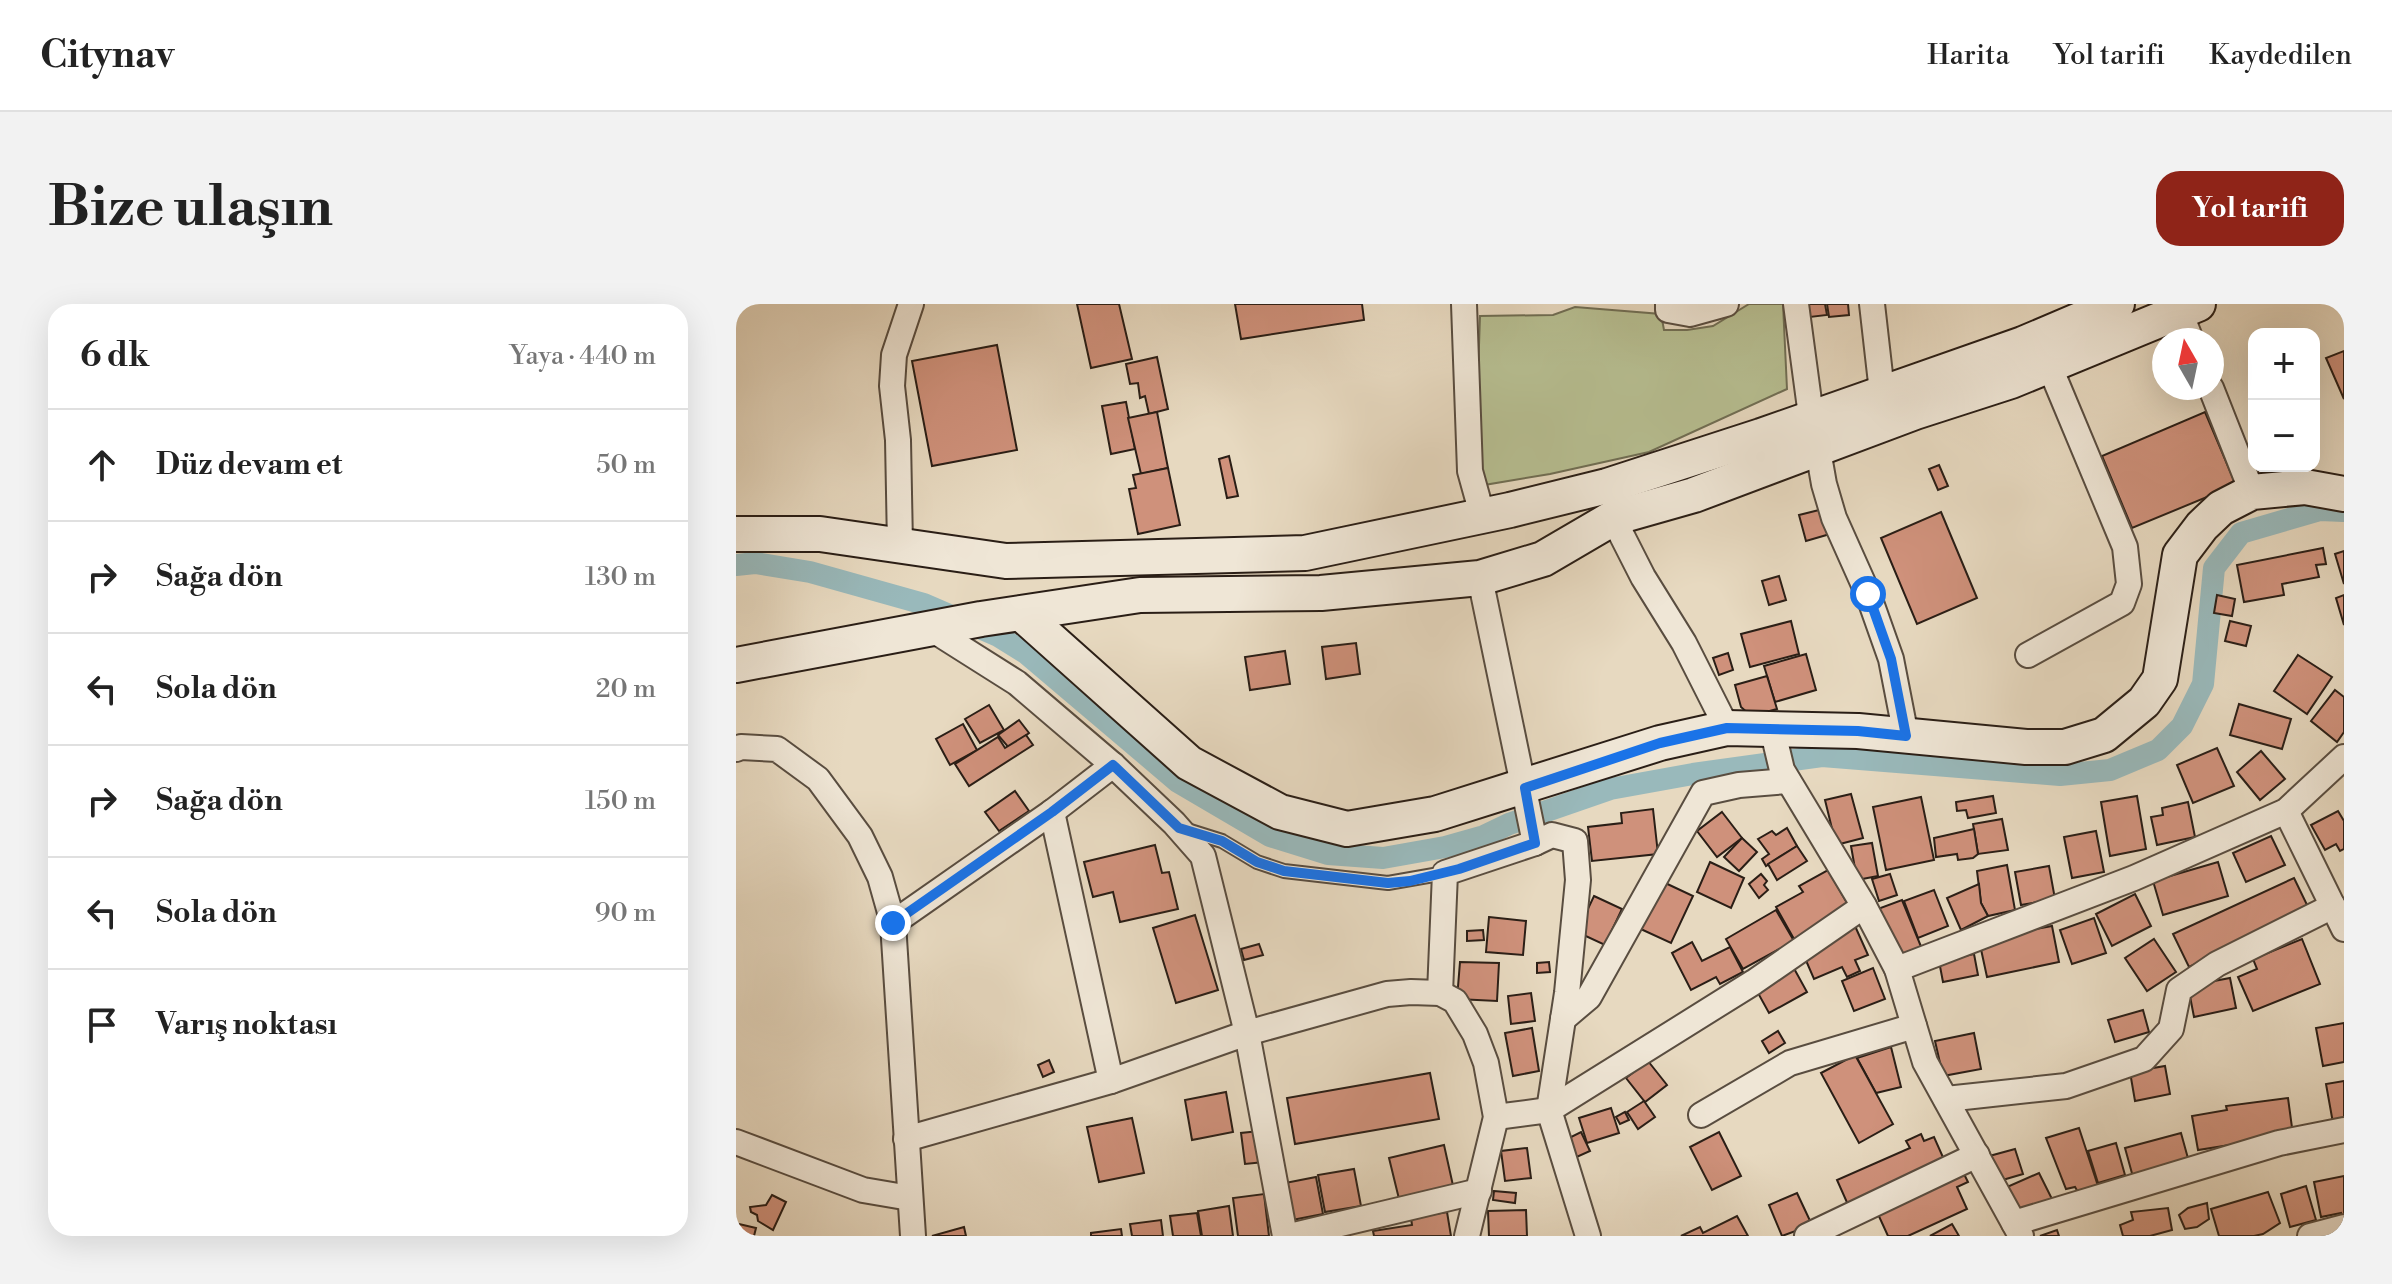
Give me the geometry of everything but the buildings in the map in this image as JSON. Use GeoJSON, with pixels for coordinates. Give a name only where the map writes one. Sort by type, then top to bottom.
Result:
{"type":"FeatureCollection","features":[{"type":"Feature","properties":{"kind":"main road"},"geometry":{"type":"LineString","coordinates":[[736,534],[820,534],[1006,561],[1305,553],[1510,510],[1607,486],[1761,436],[2023,344],[2114,305]]}},
{"type":"Feature","properties":{"kind":"main road"},"geometry":{"type":"LineString","coordinates":[[736,665],[981,619],[1140,595],[1321,593],[1480,578],[1543,559],[1613,518],[1694,495],[1915,412],[2190,319]]}},
{"type":"Feature","properties":{"kind":"main road"},"geometry":{"type":"LineString","coordinates":[[1022,614],[1189,763],[1280,812],[1347,829],[1435,814],[1530,818],[1660,743],[1727,728],[1780,757],[1906,736],[2065,747],[2104,735],[2144,702],[2160,679],[2180,555],[2202,526],[2221,508],[2252,492],[2305,487],[2344,494]]}},
{"type":"Feature","properties":{"kind":"main road"},"geometry":{"type":"LineString","coordinates":[[1407,531],[1423,583]]}},
{"type":"Feature","properties":{"kind":"street"},"geometry":{"type":"LineString","coordinates":[[900,545],[898,440],[892,386],[894,355],[911,304]]}},
{"type":"Feature","properties":{"kind":"street"},"geometry":{"type":"LineString","coordinates":[[1464,304],[1470,471],[1482,514]]}},
{"type":"Feature","properties":{"kind":"street"},"geometry":{"type":"LineString","coordinates":[[1668,304],[1668,310],[1690,314],[1726,304]]}},
{"type":"Feature","properties":{"kind":"street"},"geometry":{"type":"LineString","coordinates":[[1796,304],[1811,416]]}},
{"type":"Feature","properties":{"kind":"street"},"geometry":{"type":"LineString","coordinates":[[1872,304],[1882,392]]}},
{"type":"Feature","properties":{"kind":"street"},"geometry":{"type":"LineString","coordinates":[[2028,655],[2122,603],[2129,584],[2125,547],[2049,365]]}},
{"type":"Feature","properties":{"kind":"street"},"geometry":{"type":"LineString","coordinates":[[2216,400],[2252,492]]}},
{"type":"Feature","properties":{"kind":"street"},"geometry":{"type":"LineString","coordinates":[[1818,450],[1834,518],[1868,594],[1891,659],[1906,736]]}},
{"type":"Feature","properties":{"kind":"street"},"geometry":{"type":"LineString","coordinates":[[1613,518],[1643,577],[1684,643],[1727,728]]}},
{"type":"Feature","properties":{"kind":"street"},"geometry":{"type":"LineString","coordinates":[[1480,578],[1530,818],[1552,835],[1575,841],[1578,880],[1563,1019],[1549,1110],[1588,1236]]}},
{"type":"Feature","properties":{"kind":"street"},"geometry":{"type":"LineString","coordinates":[[936,628],[1017,683],[1113,765],[1179,828],[1203,856],[1247,1033],[1288,1236],[1479,1191]]}},
{"type":"Feature","properties":{"kind":"street"},"geometry":{"type":"LineString","coordinates":[[736,749],[777,749],[818,779],[860,836],[880,877],[893,923],[913,1236]]}},
{"type":"Feature","properties":{"kind":"street"},"geometry":{"type":"LineString","coordinates":[[1563,1019],[1589,997],[1703,793],[1739,785],[1780,757],[1897,969],[1925,1062],[2017,1229],[2279,1143],[2344,1130]]}},
{"type":"Feature","properties":{"kind":"street"},"geometry":{"type":"LineString","coordinates":[[1897,969],[2134,878],[2286,811],[2344,757]]}},
{"type":"Feature","properties":{"kind":"street"},"geometry":{"type":"LineString","coordinates":[[893,923],[1052,812],[1113,765]]}},
{"type":"Feature","properties":{"kind":"street"},"geometry":{"type":"LineString","coordinates":[[2286,811],[2344,929]]}},
{"type":"Feature","properties":{"kind":"street"},"geometry":{"type":"LineString","coordinates":[[1052,812],[1111,1081]]}},
{"type":"Feature","properties":{"kind":"street"},"geometry":{"type":"LineString","coordinates":[[1440,993],[1445,873],[1530,818]]}},
{"type":"Feature","properties":{"kind":"street"},"geometry":{"type":"LineString","coordinates":[[1496,1117],[1549,1110],[1754,982],[1864,906]]}},
{"type":"Feature","properties":{"kind":"street"},"geometry":{"type":"LineString","coordinates":[[1946,1099],[2066,1086],[2144,1059],[2171,1029],[2179,990],[2217,964],[2333,906]]}},
{"type":"Feature","properties":{"kind":"street"},"geometry":{"type":"LineString","coordinates":[[906,1139],[1111,1081],[1247,1033],[1387,994],[1440,993],[1455,1001],[1475,1034],[1486,1063],[1496,1117],[1467,1236]]}},
{"type":"Feature","properties":{"kind":"street"},"geometry":{"type":"LineString","coordinates":[[1701,1115],[1790,1063],[1914,1026]]}},
{"type":"Feature","properties":{"kind":"street"},"geometry":{"type":"LineString","coordinates":[[736,1142],[863,1190],[910,1198]]}},
{"type":"Feature","properties":{"kind":"street"},"geometry":{"type":"LineString","coordinates":[[1807,1236],[1977,1155]]}},
{"type":"Feature","properties":{"kind":"street"},"geometry":{"type":"LineString","coordinates":[[2310,1236],[2344,1227]]}},
{"type":"Feature","properties":{"kind":"lane"},"geometry":{"type":"LineString","coordinates":[[1179,828],[1222,841],[1257,862],[1284,871],[1388,883],[1445,873]]}},
{"type":"Feature","properties":{"kind":"green space"},"geometry":{"type":"Polygon","coordinates":[[[1749,304],[1783,304],[1787,389],[1649,452],[1484,485],[1476,434],[1480,316],[1553,315],[1575,307],[1661,314],[1664,330],[1687,330],[1713,326],[1749,304]]]}},
{"type":"Feature","properties":{"kind":"waterway"},"geometry":{"type":"LineString","coordinates":[[736,565],[755,563],[810,572],[924,604],[998,636],[1027,654],[1178,782],[1270,836],[1328,854],[1383,858],[1445,847],[1484,836],[1509,824],[1610,789],[1822,756],[2060,775],[2110,770],[2158,750],[2182,726],[2203,684],[2214,568],[2241,533],[2320,510],[2344,511]]}},
{"type":"Feature","properties":{"kind":"route"},"geometry":{"type":"LineString","coordinates":[[893,923],[1052,812],[1113,765],[1179,828],[1222,841],[1257,862],[1284,871],[1388,883],[1445,873],[1535,843],[1525,788],[1660,743],[1727,728],[1858,731],[1906,736],[1891,659],[1868,594]]}}]}
